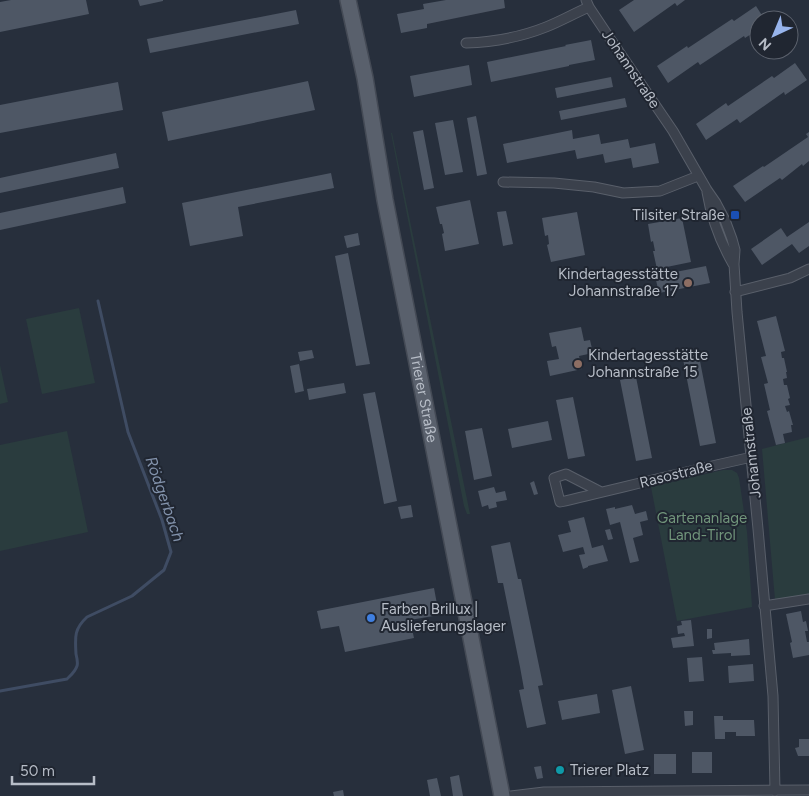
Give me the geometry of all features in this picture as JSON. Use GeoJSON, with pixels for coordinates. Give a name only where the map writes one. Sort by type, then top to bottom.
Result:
{"type":"FeatureCollection","features":[{"type":"Feature","properties":{"kind":"main road","name":"Trierer Straße"},"geometry":{"type":"LineString","coordinates":[[348,0],[365,78],[387,210],[502,796]]}},
{"type":"Feature","properties":{"kind":"street"},"geometry":{"type":"LineString","coordinates":[[466,43],[516,36],[546,27],[587,3]]}},
{"type":"Feature","properties":{"kind":"street","name":"Johannstraße"},"geometry":{"type":"LineString","coordinates":[[587,3],[673,131],[707,190],[713,216],[734,264],[735,292],[773,696],[775,791]]}},
{"type":"Feature","properties":{"kind":"street"},"geometry":{"type":"LineString","coordinates":[[503,182],[554,182],[594,186],[623,193],[660,191],[698,176]]}},
{"type":"Feature","properties":{"kind":"street"},"geometry":{"type":"LineString","coordinates":[[735,292],[790,278],[809,269]]}},
{"type":"Feature","properties":{"kind":"street","name":"Rasostraße"},"geometry":{"type":"LineString","coordinates":[[601,492],[566,474],[554,478],[560,502],[752,457]]}},
{"type":"Feature","properties":{"kind":"street"},"geometry":{"type":"LineString","coordinates":[[764,606],[809,599]]}},
{"type":"Feature","properties":{"kind":"street"},"geometry":{"type":"LineString","coordinates":[[511,796],[553,792],[809,790]]}},
{"type":"Feature","properties":{"kind":"green space"},"geometry":{"type":"Polygon","coordinates":[[[391,133],[470,514],[467,514],[464,506],[391,133]]]}},
{"type":"Feature","properties":{"kind":"green space"},"geometry":{"type":"Polygon","coordinates":[[[79,308],[95,383],[42,394],[26,319],[79,308]]]}},
{"type":"Feature","properties":{"kind":"green space"},"geometry":{"type":"Polygon","coordinates":[[[0,365],[8,402],[0,404],[0,365]]]}},
{"type":"Feature","properties":{"kind":"green space"},"geometry":{"type":"Polygon","coordinates":[[[67,431],[88,532],[0,551],[0,445],[67,431]]]}},
{"type":"Feature","properties":{"kind":"green space","name":"Gartenanlage Land-Tirol"},"geometry":{"type":"Polygon","coordinates":[[[809,437],[809,595],[775,600],[762,449],[809,437]]]}},
{"type":"Feature","properties":{"kind":"green space","name":"Gartenanlage Land-Tirol"},"geometry":{"type":"Polygon","coordinates":[[[723,470],[732,470],[737,473],[739,478],[747,532],[752,607],[677,621],[651,487],[723,470]]]}},
{"type":"Feature","properties":{"kind":"building"},"geometry":{"type":"Polygon","coordinates":[[[11,0],[86,0],[89,14],[0,32],[0,2],[11,0]]]}},
{"type":"Feature","properties":{"kind":"building"},"geometry":{"type":"Polygon","coordinates":[[[138,0],[163,0],[163,1],[140,6],[138,0]]]}},
{"type":"Feature","properties":{"kind":"building"},"geometry":{"type":"Polygon","coordinates":[[[446,0],[504,0],[505,8],[427,24],[427,28],[401,33],[397,14],[424,9],[423,4],[446,0]]]}},
{"type":"Feature","properties":{"kind":"building"},"geometry":{"type":"Polygon","coordinates":[[[634,0],[685,0],[677,6],[675,3],[634,32],[619,10],[634,0]]]}},
{"type":"Feature","properties":{"kind":"building"},"geometry":{"type":"Polygon","coordinates":[[[756,6],[759,10],[750,10],[756,6]]]}},
{"type":"Feature","properties":{"kind":"building"},"geometry":{"type":"Polygon","coordinates":[[[296,10],[299,24],[150,53],[147,39],[296,10]]]}},
{"type":"Feature","properties":{"kind":"building"},"geometry":{"type":"Polygon","coordinates":[[[749,11],[749,35],[745,38],[744,36],[700,65],[698,62],[668,83],[657,66],[732,19],[734,21],[749,11]]]}},
{"type":"Feature","properties":{"kind":"building"},"geometry":{"type":"Polygon","coordinates":[[[591,40],[595,60],[491,82],[487,62],[591,40]]]}},
{"type":"Feature","properties":{"kind":"building"},"geometry":{"type":"Polygon","coordinates":[[[795,63],[807,80],[785,95],[784,92],[740,123],[737,119],[706,140],[696,124],[726,103],[728,106],[795,63]]]}},
{"type":"Feature","properties":{"kind":"building"},"geometry":{"type":"Polygon","coordinates":[[[469,65],[472,85],[414,97],[410,76],[469,65]]]}},
{"type":"Feature","properties":{"kind":"building"},"geometry":{"type":"Polygon","coordinates":[[[611,77],[613,87],[557,98],[555,88],[611,77]]]}},
{"type":"Feature","properties":{"kind":"building"},"geometry":{"type":"Polygon","coordinates":[[[308,81],[315,110],[168,141],[162,112],[308,81]]]}},
{"type":"Feature","properties":{"kind":"building"},"geometry":{"type":"Polygon","coordinates":[[[118,82],[123,110],[0,133],[0,105],[118,82]]]}},
{"type":"Feature","properties":{"kind":"building"},"geometry":{"type":"Polygon","coordinates":[[[625,98],[627,107],[561,120],[559,111],[625,98]]]}},
{"type":"Feature","properties":{"kind":"building"},"geometry":{"type":"Polygon","coordinates":[[[476,116],[487,174],[477,176],[467,118],[476,116]]]}},
{"type":"Feature","properties":{"kind":"building"},"geometry":{"type":"Polygon","coordinates":[[[453,120],[463,172],[445,175],[435,123],[453,120]]]}},
{"type":"Feature","properties":{"kind":"building"},"geometry":{"type":"Polygon","coordinates":[[[423,130],[434,188],[424,190],[413,132],[423,130]]]}},
{"type":"Feature","properties":{"kind":"building"},"geometry":{"type":"Polygon","coordinates":[[[572,130],[573,139],[599,134],[601,144],[628,139],[630,148],[655,143],[659,163],[633,168],[631,158],[605,163],[603,154],[577,159],[575,150],[507,163],[503,144],[572,130]]]}},
{"type":"Feature","properties":{"kind":"building"},"geometry":{"type":"Polygon","coordinates":[[[809,132],[809,161],[745,202],[733,186],[808,137],[806,134],[809,132]]]}},
{"type":"Feature","properties":{"kind":"building"},"geometry":{"type":"Polygon","coordinates":[[[116,153],[119,168],[0,193],[0,178],[116,153]]]}},
{"type":"Feature","properties":{"kind":"building"},"geometry":{"type":"Polygon","coordinates":[[[331,173],[334,188],[238,207],[243,236],[190,246],[182,203],[331,173]]]}},
{"type":"Feature","properties":{"kind":"building"},"geometry":{"type":"Polygon","coordinates":[[[123,187],[126,203],[0,230],[0,213],[123,187]]]}},
{"type":"Feature","properties":{"kind":"building"},"geometry":{"type":"Polygon","coordinates":[[[470,200],[479,244],[445,251],[442,234],[444,233],[436,207],[470,200]]]}},
{"type":"Feature","properties":{"kind":"building"},"geometry":{"type":"Polygon","coordinates":[[[506,211],[513,244],[503,246],[497,212],[506,211]]]}},
{"type":"Feature","properties":{"kind":"building"},"geometry":{"type":"Polygon","coordinates":[[[577,212],[585,255],[551,262],[547,245],[549,244],[548,235],[545,236],[542,218],[577,212]]]}},
{"type":"Feature","properties":{"kind":"building"},"geometry":{"type":"Polygon","coordinates":[[[682,218],[691,262],[657,269],[653,241],[651,242],[648,224],[682,218]]]}},
{"type":"Feature","properties":{"kind":"building"},"geometry":{"type":"Polygon","coordinates":[[[809,222],[809,246],[799,253],[792,244],[762,265],[751,249],[781,228],[787,237],[809,222]]]}},
{"type":"Feature","properties":{"kind":"building"},"geometry":{"type":"Polygon","coordinates":[[[358,233],[360,245],[347,248],[344,236],[358,233]]]}},
{"type":"Feature","properties":{"kind":"building"},"geometry":{"type":"Polygon","coordinates":[[[348,253],[370,364],[356,366],[335,256],[348,253]]]}},
{"type":"Feature","properties":{"kind":"building"},"geometry":{"type":"Polygon","coordinates":[[[706,266],[710,283],[659,293],[655,276],[706,266]]]}},
{"type":"Feature","properties":{"kind":"building"},"geometry":{"type":"Polygon","coordinates":[[[776,316],[785,351],[781,352],[787,372],[787,378],[783,379],[784,385],[787,385],[790,398],[788,399],[790,405],[785,406],[787,412],[789,411],[793,425],[791,425],[792,432],[783,434],[785,443],[776,445],[767,411],[770,410],[764,384],[768,383],[761,357],[766,356],[757,321],[776,316]]]}},
{"type":"Feature","properties":{"kind":"building"},"geometry":{"type":"Polygon","coordinates":[[[581,327],[584,341],[590,340],[593,353],[579,356],[582,369],[550,376],[547,361],[559,359],[556,346],[552,347],[549,333],[581,327]]]}},
{"type":"Feature","properties":{"kind":"building"},"geometry":{"type":"Polygon","coordinates":[[[312,350],[314,358],[300,361],[298,352],[312,350]]]}},
{"type":"Feature","properties":{"kind":"building"},"geometry":{"type":"Polygon","coordinates":[[[698,351],[716,443],[700,446],[682,354],[698,351]]]}},
{"type":"Feature","properties":{"kind":"building"},"geometry":{"type":"Polygon","coordinates":[[[299,364],[304,391],[295,393],[290,366],[299,364]]]}},
{"type":"Feature","properties":{"kind":"building"},"geometry":{"type":"Polygon","coordinates":[[[636,377],[652,458],[636,461],[620,380],[636,377]]]}},
{"type":"Feature","properties":{"kind":"building"},"geometry":{"type":"Polygon","coordinates":[[[344,383],[346,393],[309,400],[307,389],[344,383]]]}},
{"type":"Feature","properties":{"kind":"building"},"geometry":{"type":"Polygon","coordinates":[[[375,392],[397,501],[384,504],[363,394],[375,392]]]}},
{"type":"Feature","properties":{"kind":"building"},"geometry":{"type":"Polygon","coordinates":[[[573,397],[585,456],[568,459],[556,400],[573,397]]]}},
{"type":"Feature","properties":{"kind":"building"},"geometry":{"type":"Polygon","coordinates":[[[548,421],[552,440],[512,448],[508,429],[548,421]]]}},
{"type":"Feature","properties":{"kind":"building"},"geometry":{"type":"Polygon","coordinates":[[[482,428],[492,476],[474,480],[465,431],[482,428]]]}},
{"type":"Feature","properties":{"kind":"building"},"geometry":{"type":"Polygon","coordinates":[[[534,481],[538,494],[534,495],[530,483],[534,481]]]}},
{"type":"Feature","properties":{"kind":"building"},"geometry":{"type":"Polygon","coordinates":[[[494,487],[496,493],[505,491],[507,500],[496,502],[497,507],[489,509],[488,505],[482,507],[478,491],[494,487]]]}},
{"type":"Feature","properties":{"kind":"building"},"geometry":{"type":"Polygon","coordinates":[[[411,505],[413,517],[401,519],[398,507],[411,505]]]}},
{"type":"Feature","properties":{"kind":"building"},"geometry":{"type":"Polygon","coordinates":[[[632,505],[635,514],[646,511],[648,520],[640,522],[643,535],[633,538],[639,561],[630,563],[620,522],[610,525],[606,509],[632,505]]]}},
{"type":"Feature","properties":{"kind":"building"},"geometry":{"type":"Polygon","coordinates":[[[584,517],[592,548],[603,545],[608,561],[583,569],[579,555],[585,554],[583,547],[563,552],[558,535],[571,532],[568,521],[584,517]]]}},
{"type":"Feature","properties":{"kind":"building"},"geometry":{"type":"Polygon","coordinates":[[[610,529],[613,539],[608,540],[605,530],[610,529]]]}},
{"type":"Feature","properties":{"kind":"building"},"geometry":{"type":"Polygon","coordinates":[[[510,542],[518,579],[521,579],[543,685],[538,686],[546,724],[527,728],[519,690],[524,689],[520,667],[503,583],[498,583],[491,546],[510,542]]]}},
{"type":"Feature","properties":{"kind":"building","name":"Farben Brillux | Auslieferungslager"},"geometry":{"type":"Polygon","coordinates":[[[434,588],[439,615],[410,620],[414,638],[345,652],[339,626],[321,629],[317,611],[434,588]]]}},
{"type":"Feature","properties":{"kind":"building"},"geometry":{"type":"Polygon","coordinates":[[[801,611],[803,622],[806,621],[808,631],[805,631],[807,642],[809,642],[809,655],[793,658],[790,643],[792,642],[786,614],[801,611]]]}},
{"type":"Feature","properties":{"kind":"building"},"geometry":{"type":"Polygon","coordinates":[[[691,620],[694,646],[673,648],[671,638],[685,636],[684,633],[678,634],[677,626],[682,625],[681,621],[691,620]]]}},
{"type":"Feature","properties":{"kind":"building"},"geometry":{"type":"Polygon","coordinates":[[[707,629],[712,629],[712,638],[707,639],[707,629]]]}},
{"type":"Feature","properties":{"kind":"building"},"geometry":{"type":"Polygon","coordinates":[[[749,639],[750,655],[731,656],[731,653],[713,654],[712,650],[715,650],[714,643],[749,639]]]}},
{"type":"Feature","properties":{"kind":"building"},"geometry":{"type":"Polygon","coordinates":[[[702,657],[704,681],[689,682],[687,658],[702,657]]]}},
{"type":"Feature","properties":{"kind":"building"},"geometry":{"type":"Polygon","coordinates":[[[753,664],[754,681],[729,683],[728,666],[753,664]]]}},
{"type":"Feature","properties":{"kind":"building"},"geometry":{"type":"Polygon","coordinates":[[[631,686],[644,750],[625,754],[612,690],[631,686]]]}},
{"type":"Feature","properties":{"kind":"building"},"geometry":{"type":"Polygon","coordinates":[[[597,694],[600,713],[562,720],[558,701],[597,694]]]}},
{"type":"Feature","properties":{"kind":"building"},"geometry":{"type":"Polygon","coordinates":[[[684,711],[693,711],[693,725],[685,726],[684,711]]]}},
{"type":"Feature","properties":{"kind":"building"},"geometry":{"type":"Polygon","coordinates":[[[714,716],[723,716],[723,720],[754,720],[755,736],[736,736],[736,732],[725,732],[725,739],[715,739],[714,716]]]}},
{"type":"Feature","properties":{"kind":"building"},"geometry":{"type":"Polygon","coordinates":[[[799,739],[809,739],[809,756],[798,756],[795,748],[799,747],[799,739]]]}},
{"type":"Feature","properties":{"kind":"building"},"geometry":{"type":"Polygon","coordinates":[[[692,752],[712,752],[712,773],[692,773],[692,752]]]}},
{"type":"Feature","properties":{"kind":"building"},"geometry":{"type":"Polygon","coordinates":[[[654,754],[676,754],[676,774],[654,774],[654,754]]]}},
{"type":"Feature","properties":{"kind":"building"},"geometry":{"type":"Polygon","coordinates":[[[541,766],[543,778],[537,779],[534,767],[541,766]]]}},
{"type":"Feature","properties":{"kind":"building"},"geometry":{"type":"Polygon","coordinates":[[[459,775],[463,796],[453,796],[450,777],[459,775]]]}},
{"type":"Feature","properties":{"kind":"building"},"geometry":{"type":"Polygon","coordinates":[[[437,778],[441,796],[430,796],[427,780],[437,778]]]}},
{"type":"Feature","properties":{"kind":"building"},"geometry":{"type":"Polygon","coordinates":[[[343,790],[344,796],[334,796],[333,792],[343,790]]]}},
{"type":"Feature","properties":{"kind":"waterway","name":"Rödgerbach"},"geometry":{"type":"LineString","coordinates":[[0,691],[67,679],[77,666],[76,638],[78,629],[83,621],[87,617],[132,596],[164,570],[171,552],[162,520],[128,432],[98,301]]}},
{"type":"Feature","properties":{"kind":"place","name":"Tilsiter Straße"},"geometry":{"type":"Point","coordinates":[735,215]}},
{"type":"Feature","properties":{"kind":"place","name":"Kindertagesstätte Johannstraße 17"},"geometry":{"type":"Point","coordinates":[688,283]}},
{"type":"Feature","properties":{"kind":"place","name":"Kindertagesstätte Johannstraße 15"},"geometry":{"type":"Point","coordinates":[578,364]}},
{"type":"Feature","properties":{"kind":"place","name":"Farben Brillux | Auslieferungslager"},"geometry":{"type":"Point","coordinates":[371,618]}},
{"type":"Feature","properties":{"kind":"place","name":"Trierer Platz"},"geometry":{"type":"Point","coordinates":[560,770]}}]}
